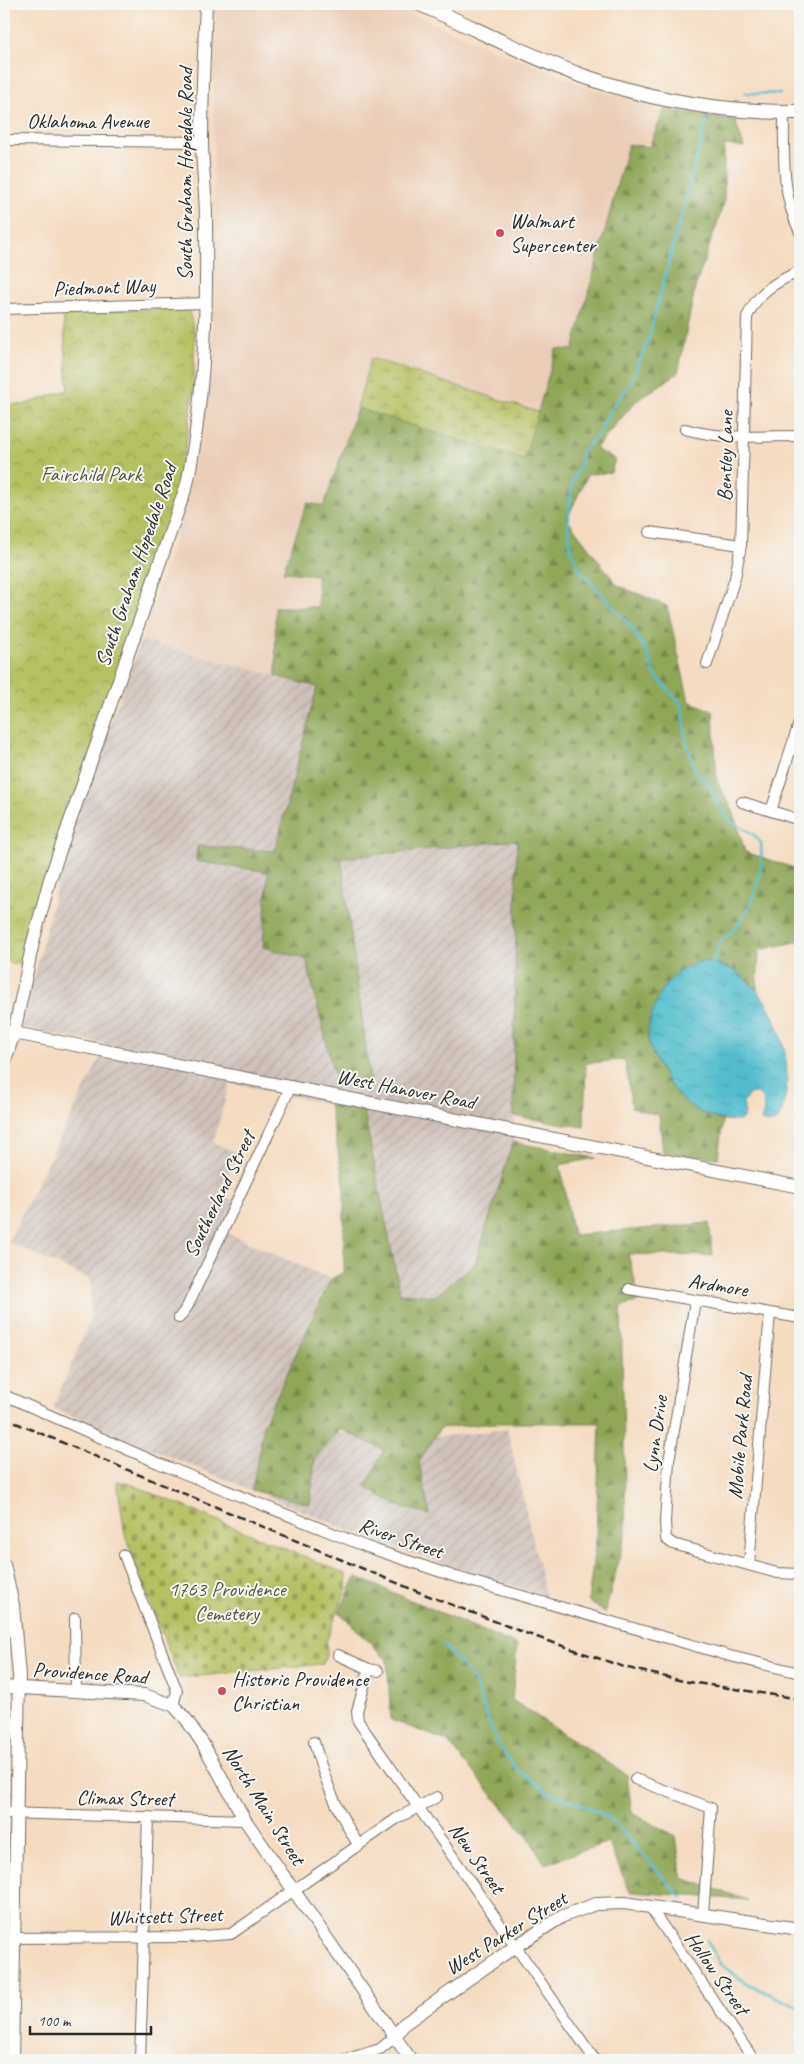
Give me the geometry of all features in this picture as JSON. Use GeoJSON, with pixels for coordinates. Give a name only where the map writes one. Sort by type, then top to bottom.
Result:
{"type":"FeatureCollection","features":[{"type":"Feature","properties":{"kind":"main road"},"geometry":{"type":"LineString","coordinates":[[420,4],[542,60],[618,87],[704,106],[784,113],[800,112]]}},
{"type":"Feature","properties":{"kind":"street","name":"South Graham Hopedale Road"},"geometry":{"type":"LineString","coordinates":[[4,1063],[9,1032],[50,879],[187,484],[202,390],[206,303],[206,218],[202,142],[206,4]]}},
{"type":"Feature","properties":{"kind":"street"},"geometry":{"type":"LineString","coordinates":[[784,113],[786,191],[791,213],[800,232]]}},
{"type":"Feature","properties":{"kind":"street","name":"Oklahoma Avenue"},"geometry":{"type":"LineString","coordinates":[[4,140],[202,142]]}},
{"type":"Feature","properties":{"kind":"street","name":"Bentley Lane"},"geometry":{"type":"LineString","coordinates":[[708,664],[735,578],[741,545],[748,317],[752,306],[765,290],[772,284],[800,270]]}},
{"type":"Feature","properties":{"kind":"street","name":"Piedmont Way"},"geometry":{"type":"LineString","coordinates":[[4,309],[206,303]]}},
{"type":"Feature","properties":{"kind":"street"},"geometry":{"type":"LineString","coordinates":[[685,429],[707,436],[800,436]]}},
{"type":"Feature","properties":{"kind":"street"},"geometry":{"type":"LineString","coordinates":[[649,532],[741,545]]}},
{"type":"Feature","properties":{"kind":"street"},"geometry":{"type":"LineString","coordinates":[[771,811],[800,720]]}},
{"type":"Feature","properties":{"kind":"street"},"geometry":{"type":"LineString","coordinates":[[742,802],[800,820]]}},
{"type":"Feature","properties":{"kind":"street","name":"West Hanover Road"},"geometry":{"type":"LineString","coordinates":[[9,1032],[800,1187]]}},
{"type":"Feature","properties":{"kind":"street","name":"Southerland Street"},"geometry":{"type":"LineString","coordinates":[[179,1318],[187,1307],[291,1086]]}},
{"type":"Feature","properties":{"kind":"street","name":"Ardmore"},"geometry":{"type":"LineString","coordinates":[[629,1289],[800,1318]]}},
{"type":"Feature","properties":{"kind":"street","name":"Lynn Drive"},"geometry":{"type":"LineString","coordinates":[[695,1301],[671,1440],[664,1533],[666,1539],[673,1544],[777,1573],[800,1574]]}},
{"type":"Feature","properties":{"kind":"street","name":"Mobile Park Road"},"geometry":{"type":"LineString","coordinates":[[749,1565],[770,1313]]}},
{"type":"Feature","properties":{"kind":"street","name":"River Street"},"geometry":{"type":"LineString","coordinates":[[4,1395],[158,1463],[367,1548],[453,1576],[730,1656],[800,1673]]}},
{"type":"Feature","properties":{"kind":"street"},"geometry":{"type":"LineString","coordinates":[[124,1555],[177,1691],[172,1705]]}},
{"type":"Feature","properties":{"kind":"street"},"geometry":{"type":"LineString","coordinates":[[4,1565],[19,1664],[18,1814],[9,1938],[12,2060]]}},
{"type":"Feature","properties":{"kind":"street"},"geometry":{"type":"LineString","coordinates":[[75,1618],[76,1690]]}},
{"type":"Feature","properties":{"kind":"street","name":"New Street"},"geometry":{"type":"LineString","coordinates":[[338,1655],[373,1670],[357,1711],[358,1721],[595,2060]]}},
{"type":"Feature","properties":{"kind":"street"},"geometry":{"type":"LineString","coordinates":[[19,1664],[29,1679],[51,1688]]}},
{"type":"Feature","properties":{"kind":"street","name":"Providence Road"},"geometry":{"type":"LineString","coordinates":[[4,1686],[144,1695],[172,1705]]}},
{"type":"Feature","properties":{"kind":"street","name":"North Main Street"},"geometry":{"type":"LineString","coordinates":[[172,1705],[186,1719],[203,1744],[245,1820],[411,2060]]}},
{"type":"Feature","properties":{"kind":"street"},"geometry":{"type":"LineString","coordinates":[[314,1742],[336,1809],[359,1846]]}},
{"type":"Feature","properties":{"kind":"street"},"geometry":{"type":"LineString","coordinates":[[635,1779],[711,1808],[703,1915]]}},
{"type":"Feature","properties":{"kind":"street","name":"Whitsett Street"},"geometry":{"type":"LineString","coordinates":[[9,1938],[226,1936],[418,1807],[437,1797]]}},
{"type":"Feature","properties":{"kind":"street","name":"Climax Street"},"geometry":{"type":"LineString","coordinates":[[4,1813],[245,1820]]}},
{"type":"Feature","properties":{"kind":"street"},"geometry":{"type":"LineString","coordinates":[[140,2060],[148,1817]]}},
{"type":"Feature","properties":{"kind":"street","name":"West Parker Street"},"geometry":{"type":"LineString","coordinates":[[344,2060],[380,2048],[395,2037],[404,2024],[516,1946],[563,1916],[582,1908],[610,1903],[650,1906],[800,1929]]}},
{"type":"Feature","properties":{"kind":"street","name":"Hollow Street"},"geometry":{"type":"LineString","coordinates":[[650,1906],[754,2060]]}},
{"type":"Feature","properties":{"kind":"shaded area"},"geometry":{"type":"Polygon","coordinates":[[[214,4],[390,4],[473,41],[591,88],[665,109],[649,147],[628,144],[573,351],[556,349],[524,460],[357,408],[324,507],[307,503],[283,571],[317,575],[318,607],[275,607],[276,676],[141,640],[183,514],[213,371],[214,4]]]}},
{"type":"Feature","properties":{"kind":"shaded area"},"geometry":{"type":"Polygon","coordinates":[[[141,640],[317,687],[275,851],[197,846],[196,861],[268,872],[263,947],[306,959],[335,1078],[371,1086],[341,858],[517,840],[514,1138],[475,1264],[430,1301],[400,1293],[363,1108],[329,1104],[230,1083],[213,1142],[236,1153],[219,1194],[235,1201],[225,1232],[331,1279],[264,1423],[401,1441],[507,1429],[546,1597],[375,1541],[53,1408],[90,1320],[91,1280],[8,1242],[107,1044],[22,1028],[68,839],[141,640]]]}},
{"type":"Feature","properties":{"kind":"green space"},"geometry":{"type":"Polygon","coordinates":[[[665,109],[735,120],[744,147],[724,145],[724,203],[695,288],[678,373],[635,402],[595,449],[615,459],[611,473],[588,474],[567,519],[617,585],[667,606],[689,701],[713,711],[717,782],[732,808],[745,852],[800,870],[800,941],[759,950],[757,990],[725,966],[701,961],[650,1020],[648,1037],[654,1057],[701,1112],[723,1121],[718,1158],[663,1152],[659,1115],[632,1108],[625,1060],[586,1063],[584,1127],[513,1116],[517,840],[341,858],[371,1087],[335,1078],[306,959],[263,947],[268,872],[196,861],[197,846],[275,851],[317,687],[276,676],[275,607],[318,607],[317,575],[283,572],[307,503],[324,506],[357,408],[524,460],[556,349],[573,350],[628,144],[649,147],[665,109]]]}},
{"type":"Feature","properties":{"kind":"green space","name":"Fairchild Park"},"geometry":{"type":"Polygon","coordinates":[[[188,308],[195,335],[193,396],[181,474],[167,528],[29,934],[21,966],[4,961],[4,404],[23,405],[68,390],[63,312],[188,308]]]}},
{"type":"Feature","properties":{"kind":"green space"},"geometry":{"type":"Polygon","coordinates":[[[371,358],[538,412],[524,460],[357,408],[371,358]]]}},
{"type":"Feature","properties":{"kind":"green space"},"geometry":{"type":"Polygon","coordinates":[[[329,1104],[363,1108],[400,1293],[435,1296],[475,1264],[513,1142],[596,1158],[560,1165],[573,1235],[709,1223],[713,1256],[628,1254],[640,1301],[621,1306],[626,1532],[605,1613],[588,1601],[596,1539],[600,1423],[497,1423],[440,1428],[419,1463],[430,1515],[396,1505],[366,1487],[384,1450],[340,1429],[315,1458],[310,1504],[252,1490],[264,1423],[331,1279],[344,1272],[344,1183],[329,1104]]]}},
{"type":"Feature","properties":{"kind":"green space","name":"1763 Providence Cemetery"},"geometry":{"type":"Polygon","coordinates":[[[117,1481],[133,1485],[346,1574],[347,1587],[326,1642],[327,1651],[323,1664],[179,1678],[125,1535],[117,1481]]]}},
{"type":"Feature","properties":{"kind":"green space"},"geometry":{"type":"Polygon","coordinates":[[[356,1577],[517,1645],[512,1700],[627,1775],[632,1813],[676,1836],[682,1878],[748,1900],[630,1892],[608,1842],[545,1864],[530,1840],[447,1741],[391,1720],[387,1660],[339,1612],[356,1577]]]}},
{"type":"Feature","properties":{"kind":"water"},"geometry":{"type":"Polygon","coordinates":[[[701,961],[721,965],[738,974],[753,986],[775,1020],[782,1039],[787,1079],[778,1121],[772,1123],[761,1121],[764,1111],[763,1098],[757,1093],[749,1094],[743,1103],[745,1116],[740,1121],[713,1117],[701,1112],[690,1106],[672,1088],[656,1062],[648,1036],[649,1023],[656,1003],[668,982],[674,976],[686,967],[701,961]]]}},
{"type":"Feature","properties":{"kind":"waterway"},"geometry":{"type":"LineString","coordinates":[[744,93],[780,94]]}},
{"type":"Feature","properties":{"kind":"waterway"},"geometry":{"type":"LineString","coordinates":[[706,122],[648,341],[629,386],[612,407],[598,434],[582,452],[580,465],[572,483],[568,527],[571,551],[581,572],[627,622],[646,650],[655,675],[678,700],[683,711],[686,741],[695,770],[709,786],[716,800],[731,821],[753,834],[761,843],[762,864],[747,912],[732,932],[720,941],[713,963]]}},
{"type":"Feature","properties":{"kind":"waterway"},"geometry":{"type":"LineString","coordinates":[[443,1644],[474,1680],[493,1733],[502,1750],[518,1770],[548,1792],[599,1812],[612,1820],[682,1898]]}},
{"type":"Feature","properties":{"kind":"waterway"},"geometry":{"type":"LineString","coordinates":[[707,1940],[720,1964],[746,1983],[800,2008]]}},
{"type":"Feature","properties":{"kind":"railway"},"geometry":{"type":"LineString","coordinates":[[4,1418],[416,1591],[528,1634],[624,1667],[683,1681],[800,1699]]}},
{"type":"Feature","properties":{"kind":"place","name":"Walmart Supercenter"},"geometry":{"type":"Point","coordinates":[500,233]}},
{"type":"Feature","properties":{"kind":"place","name":"Historic Providence Christian"},"geometry":{"type":"Point","coordinates":[222,1691]}}]}
